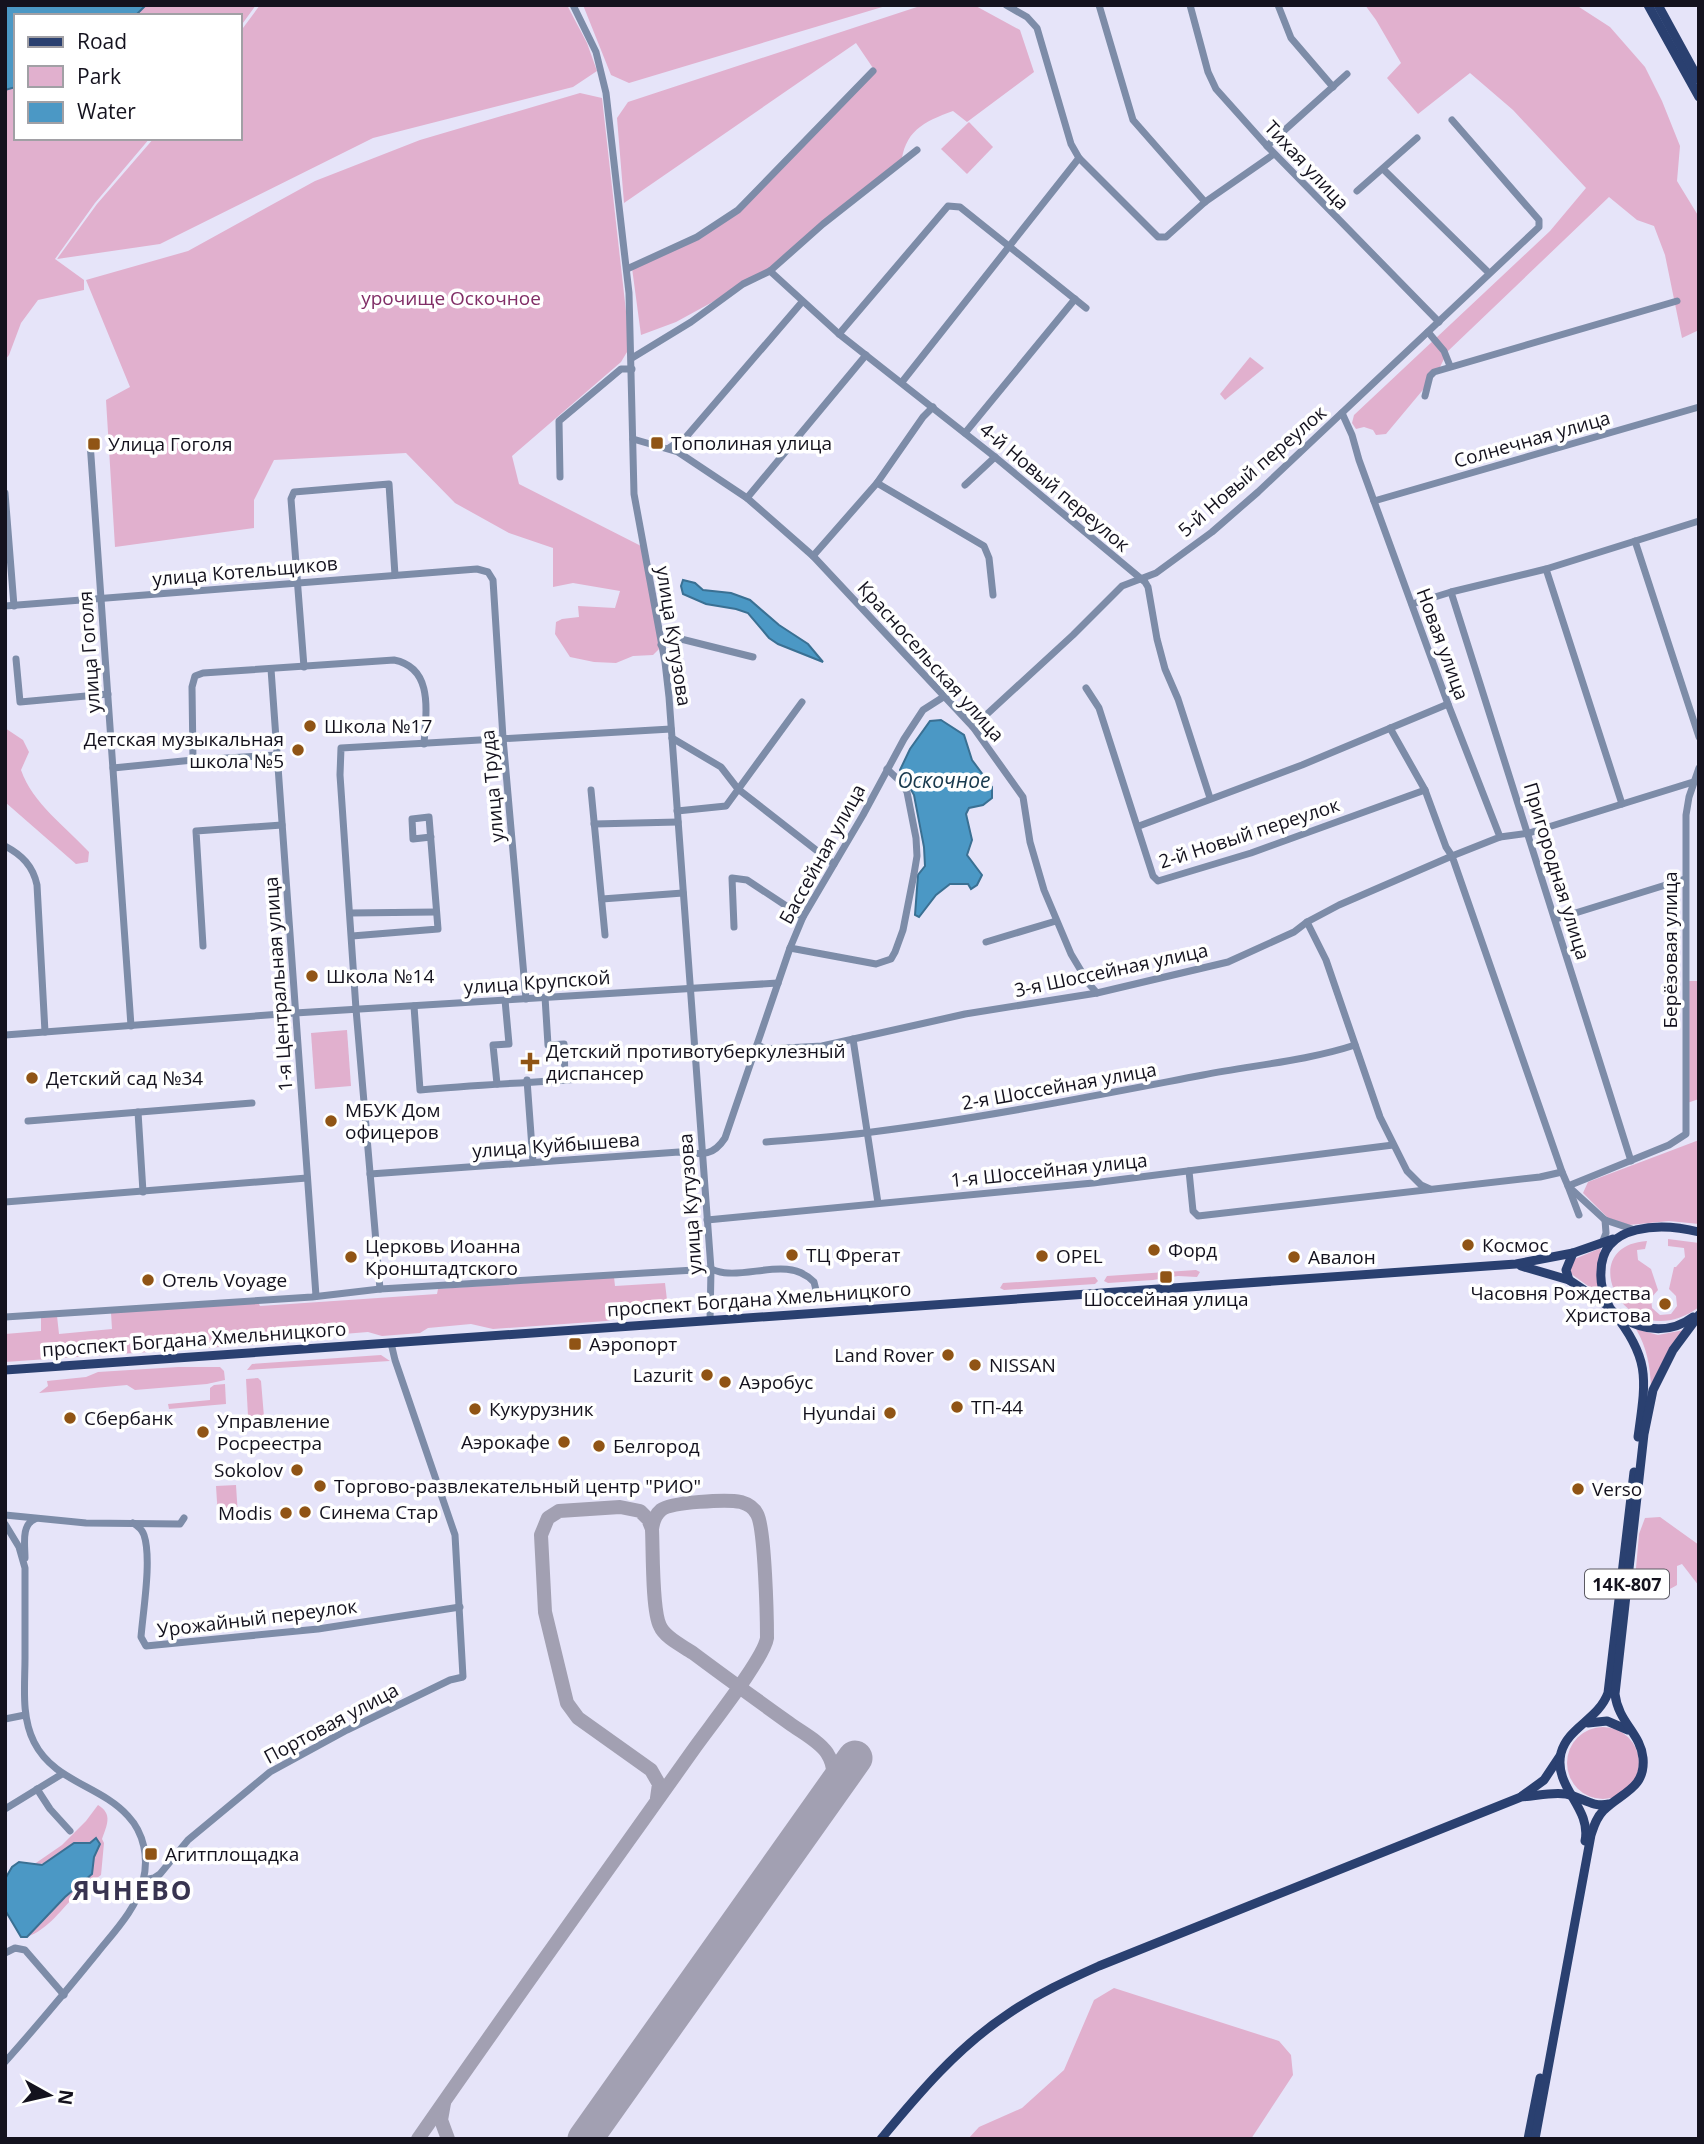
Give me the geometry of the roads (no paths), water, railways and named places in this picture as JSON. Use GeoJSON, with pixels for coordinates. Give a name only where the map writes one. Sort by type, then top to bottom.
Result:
{"type":"FeatureCollection","features":[{"type":"Feature","properties":{"kind":"main road"},"geometry":{"type":"LineString","coordinates":[[1648,5],[1699,97]]}},
{"type":"Feature","properties":{"kind":"main road"},"geometry":{"type":"LineString","coordinates":[[1658,5],[1699,80]]}},
{"type":"Feature","properties":{"kind":"main road","name":"проспект Богдана Хмельницкого"},"geometry":{"type":"LineString","coordinates":[[5,1370],[1516,1264],[1573,1253],[1635,1230],[1668,1227],[1699,1232]]}},
{"type":"Feature","properties":{"kind":"main road"},"geometry":{"type":"LineString","coordinates":[[1613,1239],[1604,1252],[1601,1267],[1602,1284],[1611,1309],[1635,1324],[1658,1329],[1683,1324],[1699,1314]]}},
{"type":"Feature","properties":{"kind":"main road"},"geometry":{"type":"LineString","coordinates":[[1569,1279],[1566,1270],[1573,1253]]}},
{"type":"Feature","properties":{"kind":"main road","name":"проспект Богдана Хмельницкого"},"geometry":{"type":"LineString","coordinates":[[1516,1264],[1569,1279],[1611,1309]]}},
{"type":"Feature","properties":{"kind":"main road","name":"14К-807"},"geometry":{"type":"LineString","coordinates":[[1561,1755],[1569,1738],[1602,1706],[1609,1686],[1645,1386],[1642,1361],[1630,1334],[1611,1309]]}},
{"type":"Feature","properties":{"kind":"main road","name":"14К-807"},"geometry":{"type":"LineString","coordinates":[[1535,2139],[1595,1821],[1611,1804],[1635,1787],[1644,1767],[1642,1750],[1618,1708],[1615,1688],[1644,1434],[1653,1390],[1673,1350],[1699,1314]]}},
{"type":"Feature","properties":{"kind":"main road"},"geometry":{"type":"LineString","coordinates":[[1584,1725],[1607,1721],[1630,1731]]}},
{"type":"Feature","properties":{"kind":"main road"},"geometry":{"type":"LineString","coordinates":[[1528,2139],[1586,1836],[1583,1813],[1570,1795],[1561,1774],[1561,1755]]}},
{"type":"Feature","properties":{"kind":"main road"},"geometry":{"type":"LineString","coordinates":[[1521,1797],[1544,1780],[1561,1755]]}},
{"type":"Feature","properties":{"kind":"main road"},"geometry":{"type":"LineString","coordinates":[[881,2139],[922,2090],[961,2050],[1008,2014],[1053,1988],[1100,1966],[1521,1797],[1544,1793],[1570,1795],[1587,1803],[1602,1806],[1611,1804]]}},
{"type":"Feature","properties":{"kind":"street","name":"улица Кутузова"},"geometry":{"type":"LineString","coordinates":[[573,5],[596,51],[606,93],[627,269],[637,514],[665,662],[672,738],[711,1269],[710,1321]]}},
{"type":"Feature","properties":{"kind":"street"},"geometry":{"type":"LineString","coordinates":[[1006,5],[1027,17],[1037,28],[1071,144],[1079,158],[1158,237],[1167,237],[1205,202],[1274,154]]}},
{"type":"Feature","properties":{"kind":"street"},"geometry":{"type":"LineString","coordinates":[[1100,5],[1133,120],[1205,202]]}},
{"type":"Feature","properties":{"kind":"street","name":"Тихая улица"},"geometry":{"type":"LineString","coordinates":[[1190,5],[1208,72],[1216,89],[1266,146],[1439,322]]}},
{"type":"Feature","properties":{"kind":"street"},"geometry":{"type":"LineString","coordinates":[[1278,5],[1291,38],[1333,87]]}},
{"type":"Feature","properties":{"kind":"street"},"geometry":{"type":"LineString","coordinates":[[627,269],[697,237],[738,210],[873,71]]}},
{"type":"Feature","properties":{"kind":"street"},"geometry":{"type":"LineString","coordinates":[[1266,146],[1347,74]]}},
{"type":"Feature","properties":{"kind":"street","name":"5-й Новый переулок"},"geometry":{"type":"LineString","coordinates":[[973,727],[1122,586],[1156,573],[1258,492],[1540,223],[1452,120]]}},
{"type":"Feature","properties":{"kind":"street"},"geometry":{"type":"LineString","coordinates":[[1357,191],[1417,138]]}},
{"type":"Feature","properties":{"kind":"street"},"geometry":{"type":"LineString","coordinates":[[632,358],[691,322],[744,284],[770,271],[823,224],[917,150]]}},
{"type":"Feature","properties":{"kind":"street"},"geometry":{"type":"LineString","coordinates":[[901,382],[1079,158]]}},
{"type":"Feature","properties":{"kind":"street"},"geometry":{"type":"LineString","coordinates":[[1382,169],[1488,272]]}},
{"type":"Feature","properties":{"kind":"street"},"geometry":{"type":"LineString","coordinates":[[839,334],[948,206],[960,207],[1086,308]]}},
{"type":"Feature","properties":{"kind":"street","name":"4-й Новый переулок"},"geometry":{"type":"LineString","coordinates":[[770,271],[839,334],[995,457],[1148,587],[1165,669],[1178,699],[1210,799]]}},
{"type":"Feature","properties":{"kind":"street"},"geometry":{"type":"LineString","coordinates":[[965,433],[1075,299]]}},
{"type":"Feature","properties":{"kind":"street"},"geometry":{"type":"LineString","coordinates":[[1425,396],[1430,376],[1434,372],[1677,301]]}},
{"type":"Feature","properties":{"kind":"street"},"geometry":{"type":"LineString","coordinates":[[669,448],[686,437],[802,302]]}},
{"type":"Feature","properties":{"kind":"street"},"geometry":{"type":"LineString","coordinates":[[1428,332],[1444,351],[1450,366]]}},
{"type":"Feature","properties":{"kind":"street"},"geometry":{"type":"LineString","coordinates":[[747,498],[866,355]]}},
{"type":"Feature","properties":{"kind":"street"},"geometry":{"type":"LineString","coordinates":[[560,477],[559,421],[621,369],[632,369]]}},
{"type":"Feature","properties":{"kind":"street"},"geometry":{"type":"LineString","coordinates":[[813,556],[877,483],[933,407]]}},
{"type":"Feature","properties":{"kind":"street","name":"Солнечная улица"},"geometry":{"type":"LineString","coordinates":[[1374,501],[1699,407]]}},
{"type":"Feature","properties":{"kind":"street","name":"Новая улица"},"geometry":{"type":"LineString","coordinates":[[1342,413],[1448,704],[1500,837]]}},
{"type":"Feature","properties":{"kind":"street","name":"Красносельская улица"},"geometry":{"type":"LineString","coordinates":[[633,439],[669,448],[692,460],[747,498],[813,556],[973,727],[1023,797],[1034,857],[1056,921],[1089,984],[1097,993]]}},
{"type":"Feature","properties":{"kind":"street","name":"улица Гоголя"},"geometry":{"type":"LineString","coordinates":[[90,442],[131,1026]]}},
{"type":"Feature","properties":{"kind":"street"},"geometry":{"type":"LineString","coordinates":[[965,485],[995,457]]}},
{"type":"Feature","properties":{"kind":"street"},"geometry":{"type":"LineString","coordinates":[[877,483],[984,547],[989,558],[993,595]]}},
{"type":"Feature","properties":{"kind":"street"},"geometry":{"type":"LineString","coordinates":[[304,667],[291,494],[297,491],[390,484],[395,575]]}},
{"type":"Feature","properties":{"kind":"street"},"geometry":{"type":"LineString","coordinates":[[5,493],[14,606]]}},
{"type":"Feature","properties":{"kind":"street"},"geometry":{"type":"LineString","coordinates":[[1412,604],[1546,569],[1699,522]]}},
{"type":"Feature","properties":{"kind":"street"},"geometry":{"type":"LineString","coordinates":[[1635,541],[1699,737]]}},
{"type":"Feature","properties":{"kind":"street","name":"улица Котельщиков"},"geometry":{"type":"LineString","coordinates":[[5,606],[477,569],[488,572]]}},
{"type":"Feature","properties":{"kind":"street"},"geometry":{"type":"LineString","coordinates":[[1546,569],[1622,804]]}},
{"type":"Feature","properties":{"kind":"street","name":"улица Труда"},"geometry":{"type":"LineString","coordinates":[[488,572],[493,580],[503,738],[526,999]]}},
{"type":"Feature","properties":{"kind":"street","name":"Пригородная улица"},"geometry":{"type":"LineString","coordinates":[[1451,592],[1631,1161]]}},
{"type":"Feature","properties":{"kind":"street"},"geometry":{"type":"LineString","coordinates":[[661,645],[673,637],[754,657]]}},
{"type":"Feature","properties":{"kind":"street"},"geometry":{"type":"LineString","coordinates":[[16,659],[20,702],[108,694]]}},
{"type":"Feature","properties":{"kind":"street"},"geometry":{"type":"LineString","coordinates":[[192,760],[192,687],[195,676],[202,673],[394,660],[412,666],[419,674],[425,689],[424,744]]}},
{"type":"Feature","properties":{"kind":"street","name":"1-я Центральная улица"},"geometry":{"type":"LineString","coordinates":[[271,669],[316,1296]]}},
{"type":"Feature","properties":{"kind":"street","name":"2-й Новый переулок"},"geometry":{"type":"LineString","coordinates":[[1086,688],[1099,708],[1153,876],[1161,881],[1251,853],[1425,790]]}},
{"type":"Feature","properties":{"kind":"street","name":"Бассейная улица"},"geometry":{"type":"LineString","coordinates":[[702,1154],[719,1148],[725,1138],[790,948],[803,918],[923,710],[945,696]]}},
{"type":"Feature","properties":{"kind":"street"},"geometry":{"type":"LineString","coordinates":[[677,811],[726,806],[802,702]]}},
{"type":"Feature","properties":{"kind":"street"},"geometry":{"type":"LineString","coordinates":[[1139,826],[1302,765],[1448,704]]}},
{"type":"Feature","properties":{"kind":"street"},"geometry":{"type":"LineString","coordinates":[[1390,728],[1425,790],[1446,847],[1452,856],[1579,1215]]}},
{"type":"Feature","properties":{"kind":"street"},"geometry":{"type":"LineString","coordinates":[[380,1289],[356,1009],[340,775],[341,748],[671,729]]}},
{"type":"Feature","properties":{"kind":"street"},"geometry":{"type":"LineString","coordinates":[[672,738],[721,768],[738,789],[834,864]]}},
{"type":"Feature","properties":{"kind":"street"},"geometry":{"type":"LineString","coordinates":[[113,768],[277,755]]}},
{"type":"Feature","properties":{"kind":"street","name":"Берёзовая улица"},"geometry":{"type":"LineString","coordinates":[[1631,1161],[1686,1134],[1686,816],[1693,782],[1699,768]]}},
{"type":"Feature","properties":{"kind":"street"},"geometry":{"type":"LineString","coordinates":[[790,948],[876,964],[891,958],[895,952],[903,930],[917,856],[907,792],[902,783],[887,769]]}},
{"type":"Feature","properties":{"kind":"street"},"geometry":{"type":"LineString","coordinates":[[1452,856],[1500,837],[1529,833],[1693,782]]}},
{"type":"Feature","properties":{"kind":"street"},"geometry":{"type":"LineString","coordinates":[[591,790],[605,935]]}},
{"type":"Feature","properties":{"kind":"street"},"geometry":{"type":"LineString","coordinates":[[594,824],[678,822]]}},
{"type":"Feature","properties":{"kind":"street"},"geometry":{"type":"LineString","coordinates":[[203,946],[197,831],[282,825]]}},
{"type":"Feature","properties":{"kind":"street"},"geometry":{"type":"LineString","coordinates":[[352,936],[438,929],[431,838]]}},
{"type":"Feature","properties":{"kind":"street"},"geometry":{"type":"LineString","coordinates":[[5,846],[27,863],[34,873],[37,885],[46,1032]]}},
{"type":"Feature","properties":{"kind":"street","name":"3-я Шоссейная улица"},"geometry":{"type":"LineString","coordinates":[[757,1045],[767,1049],[796,1049],[853,1039],[965,1014],[1097,993],[1228,962],[1294,932],[1339,905],[1452,856]]}},
{"type":"Feature","properties":{"kind":"street"},"geometry":{"type":"LineString","coordinates":[[734,927],[732,878],[747,880],[803,918]]}},
{"type":"Feature","properties":{"kind":"street"},"geometry":{"type":"LineString","coordinates":[[1556,919],[1685,879]]}},
{"type":"Feature","properties":{"kind":"street"},"geometry":{"type":"LineString","coordinates":[[602,899],[682,893]]}},
{"type":"Feature","properties":{"kind":"street"},"geometry":{"type":"LineString","coordinates":[[351,914],[436,912]]}},
{"type":"Feature","properties":{"kind":"street"},"geometry":{"type":"LineString","coordinates":[[986,942],[1056,921]]}},
{"type":"Feature","properties":{"kind":"street"},"geometry":{"type":"LineString","coordinates":[[1307,922],[1326,960],[1372,1096],[1393,1145],[1414,1179],[1430,1189]]}},
{"type":"Feature","properties":{"kind":"street","name":"улица Крупской"},"geometry":{"type":"LineString","coordinates":[[5,1035],[295,1013],[778,983]]}},
{"type":"Feature","properties":{"kind":"street"},"geometry":{"type":"LineString","coordinates":[[545,998],[548,1045],[564,1044],[565,1079]]}},
{"type":"Feature","properties":{"kind":"street"},"geometry":{"type":"LineString","coordinates":[[497,1084],[493,1045],[509,1044],[505,1000]]}},
{"type":"Feature","properties":{"kind":"street"},"geometry":{"type":"LineString","coordinates":[[414,1006],[420,1090],[527,1080],[573,1081],[637,1074]]}},
{"type":"Feature","properties":{"kind":"street"},"geometry":{"type":"LineString","coordinates":[[853,1039],[878,1203]]}},
{"type":"Feature","properties":{"kind":"street","name":"2-я Шоссейная улица"},"geometry":{"type":"LineString","coordinates":[[766,1142],[869,1133],[1032,1108],[1251,1066],[1297,1060],[1355,1045]]}},
{"type":"Feature","properties":{"kind":"street"},"geometry":{"type":"LineString","coordinates":[[527,1080],[533,1161]]}},
{"type":"Feature","properties":{"kind":"street"},"geometry":{"type":"LineString","coordinates":[[27,1121],[252,1103]]}},
{"type":"Feature","properties":{"kind":"street"},"geometry":{"type":"LineString","coordinates":[[138,1112],[143,1192]]}},
{"type":"Feature","properties":{"kind":"street","name":"1-я Шоссейная улица"},"geometry":{"type":"LineString","coordinates":[[707,1220],[1039,1189],[1393,1145]]}},
{"type":"Feature","properties":{"kind":"street","name":"улица Куйбышева"},"geometry":{"type":"LineString","coordinates":[[370,1174],[679,1152],[702,1154]]}},
{"type":"Feature","properties":{"kind":"street"},"geometry":{"type":"LineString","coordinates":[[1569,1186],[1631,1161]]}},
{"type":"Feature","properties":{"kind":"street"},"geometry":{"type":"LineString","coordinates":[[1189,1171],[1193,1211],[1198,1216],[1540,1177],[1562,1172]]}},
{"type":"Feature","properties":{"kind":"street"},"geometry":{"type":"LineString","coordinates":[[5,1202],[307,1178]]}},
{"type":"Feature","properties":{"kind":"street"},"geometry":{"type":"LineString","coordinates":[[1569,1186],[1605,1220],[1635,1230]]}},
{"type":"Feature","properties":{"kind":"street"},"geometry":{"type":"LineString","coordinates":[[1602,1243],[1606,1233],[1605,1220]]}},
{"type":"Feature","properties":{"kind":"street"},"geometry":{"type":"LineString","coordinates":[[5,1317],[316,1296],[380,1289],[711,1269],[727,1273],[775,1269],[797,1271],[814,1282],[818,1298]]}},
{"type":"Feature","properties":{"kind":"street"},"geometry":{"type":"LineString","coordinates":[[391,1343],[455,1535],[460,1607]]}},
{"type":"Feature","properties":{"kind":"street"},"geometry":{"type":"LineString","coordinates":[[5,1516],[180,1524],[184,1518]]}},
{"type":"Feature","properties":{"kind":"street"},"geometry":{"type":"LineString","coordinates":[[11,1531],[12,1524],[19,1517]]}},
{"type":"Feature","properties":{"kind":"street"},"geometry":{"type":"LineString","coordinates":[[36,1519],[29,1522],[26,1528],[25,1715],[29,1732],[49,1763],[62,1774],[116,1805],[128,1816],[137,1828],[145,1849],[144,1881]]}},
{"type":"Feature","properties":{"kind":"street","name":"Урожайный переулок"},"geometry":{"type":"LineString","coordinates":[[133,1523],[144,1534],[145,1541],[146,1574],[141,1637],[146,1646],[318,1629],[460,1607]]}},
{"type":"Feature","properties":{"kind":"street"},"geometry":{"type":"LineString","coordinates":[[5,1524],[19,1546],[25,1568]]}},
{"type":"Feature","properties":{"kind":"street","name":"Портовая улица"},"geometry":{"type":"LineString","coordinates":[[5,2062],[64,1995],[121,1923],[144,1881],[160,1874],[188,1840],[270,1772],[347,1730],[450,1680],[463,1677],[460,1607]]}},
{"type":"Feature","properties":{"kind":"street"},"geometry":{"type":"LineString","coordinates":[[5,1720],[25,1715]]}},
{"type":"Feature","properties":{"kind":"street"},"geometry":{"type":"LineString","coordinates":[[5,1809],[62,1774]]}},
{"type":"Feature","properties":{"kind":"street"},"geometry":{"type":"LineString","coordinates":[[37,1789],[50,1809],[70,1831]]}},
{"type":"Feature","properties":{"kind":"street"},"geometry":{"type":"LineString","coordinates":[[5,1953],[15,1948],[25,1950],[64,1995]]}},
{"type":"Feature","properties":{"kind":"water"},"geometry":{"type":"Polygon","coordinates":[[[5,5],[146,5],[137,14],[14,14],[14,88],[5,90],[5,5]]]}},
{"type":"Feature","properties":{"kind":"water"},"geometry":{"type":"Polygon","coordinates":[[[683,580],[695,583],[703,590],[731,593],[750,600],[779,625],[808,644],[823,662],[778,644],[769,638],[748,613],[706,604],[683,594],[683,580]]]}},
{"type":"Feature","properties":{"kind":"water","name":"Оскочное"},"geometry":{"type":"Polygon","coordinates":[[[941,720],[964,735],[972,760],[992,787],[992,798],[983,805],[969,808],[966,814],[972,840],[967,855],[982,875],[977,885],[971,889],[968,884],[950,884],[936,895],[919,917],[915,915],[918,875],[925,866],[924,847],[914,795],[900,770],[910,749],[930,721],[941,720]]]}},
{"type":"Feature","properties":{"kind":"water"},"geometry":{"type":"Polygon","coordinates":[[[96,1838],[100,1844],[94,1857],[92,1874],[65,1897],[27,1937],[21,1937],[5,1910],[5,1879],[12,1867],[19,1862],[42,1865],[74,1843],[90,1843],[96,1838]]]}},
{"type":"Feature","properties":{"kind":"place","name":"Тополиная улица"},"geometry":{"type":"Point","coordinates":[657,443]}},
{"type":"Feature","properties":{"kind":"place","name":"Улица Гоголя"},"geometry":{"type":"Point","coordinates":[94,444]}},
{"type":"Feature","properties":{"kind":"place","name":"Школа №17"},"geometry":{"type":"Point","coordinates":[310,726]}},
{"type":"Feature","properties":{"kind":"place","name":"Детская музыкальная школа №5"},"geometry":{"type":"Point","coordinates":[298,750]}},
{"type":"Feature","properties":{"kind":"place","name":"Школа №14"},"geometry":{"type":"Point","coordinates":[312,976]}},
{"type":"Feature","properties":{"kind":"place","name":"Детский противотуберкулезный диспансер"},"geometry":{"type":"Point","coordinates":[530,1062]}},
{"type":"Feature","properties":{"kind":"place","name":"Детский сад №34"},"geometry":{"type":"Point","coordinates":[32,1078]}},
{"type":"Feature","properties":{"kind":"place","name":"МБУК Дом офицеров"},"geometry":{"type":"Point","coordinates":[331,1121]}},
{"type":"Feature","properties":{"kind":"place","name":"Космос"},"geometry":{"type":"Point","coordinates":[1468,1245]}},
{"type":"Feature","properties":{"kind":"place","name":"Форд"},"geometry":{"type":"Point","coordinates":[1154,1250]}},
{"type":"Feature","properties":{"kind":"place","name":"ТЦ Фрегат"},"geometry":{"type":"Point","coordinates":[792,1255]}},
{"type":"Feature","properties":{"kind":"place","name":"OPEL"},"geometry":{"type":"Point","coordinates":[1042,1256]}},
{"type":"Feature","properties":{"kind":"place","name":"Церковь Иоанна Кронштадтского"},"geometry":{"type":"Point","coordinates":[351,1257]}},
{"type":"Feature","properties":{"kind":"place","name":"Авалон"},"geometry":{"type":"Point","coordinates":[1294,1257]}},
{"type":"Feature","properties":{"kind":"place","name":"Шоссейная улица"},"geometry":{"type":"Point","coordinates":[1166,1277]}},
{"type":"Feature","properties":{"kind":"place","name":"Отель Voyage"},"geometry":{"type":"Point","coordinates":[148,1280]}},
{"type":"Feature","properties":{"kind":"place","name":"Часовня Рождества Христова"},"geometry":{"type":"Point","coordinates":[1665,1304]}},
{"type":"Feature","properties":{"kind":"place","name":"Аэропорт"},"geometry":{"type":"Point","coordinates":[575,1344]}},
{"type":"Feature","properties":{"kind":"place","name":"Land Rover"},"geometry":{"type":"Point","coordinates":[948,1355]}},
{"type":"Feature","properties":{"kind":"place","name":"NISSAN"},"geometry":{"type":"Point","coordinates":[975,1365]}},
{"type":"Feature","properties":{"kind":"place","name":"Lazurit"},"geometry":{"type":"Point","coordinates":[707,1375]}},
{"type":"Feature","properties":{"kind":"place","name":"Аэробус"},"geometry":{"type":"Point","coordinates":[725,1382]}},
{"type":"Feature","properties":{"kind":"place","name":"ТП-44"},"geometry":{"type":"Point","coordinates":[957,1407]}},
{"type":"Feature","properties":{"kind":"place","name":"Кукурузник"},"geometry":{"type":"Point","coordinates":[475,1409]}},
{"type":"Feature","properties":{"kind":"place","name":"Hyundai"},"geometry":{"type":"Point","coordinates":[890,1413]}},
{"type":"Feature","properties":{"kind":"place","name":"Сбербанк"},"geometry":{"type":"Point","coordinates":[70,1418]}},
{"type":"Feature","properties":{"kind":"place","name":"Управление Росреестра"},"geometry":{"type":"Point","coordinates":[203,1432]}},
{"type":"Feature","properties":{"kind":"place","name":"Аэрокафе"},"geometry":{"type":"Point","coordinates":[564,1442]}},
{"type":"Feature","properties":{"kind":"place","name":"Белгород"},"geometry":{"type":"Point","coordinates":[599,1446]}},
{"type":"Feature","properties":{"kind":"place","name":"Sokolov"},"geometry":{"type":"Point","coordinates":[297,1470]}},
{"type":"Feature","properties":{"kind":"place","name":"Торгово-развлекательный центр \"РИО\""},"geometry":{"type":"Point","coordinates":[320,1486]}},
{"type":"Feature","properties":{"kind":"place","name":"Verso"},"geometry":{"type":"Point","coordinates":[1578,1489]}},
{"type":"Feature","properties":{"kind":"place","name":"Синема Стар"},"geometry":{"type":"Point","coordinates":[305,1512]}},
{"type":"Feature","properties":{"kind":"place","name":"Modis"},"geometry":{"type":"Point","coordinates":[286,1513]}},
{"type":"Feature","properties":{"kind":"place","name":"Агитплощадка"},"geometry":{"type":"Point","coordinates":[151,1854]}},
{"type":"Feature","properties":{"kind":"district","name":"ЯЧНЕВО"},"geometry":{"type":"Point","coordinates":[133,1890]}},
{"type":"Feature","properties":{"kind":"park label","name":"урочище Оскочное"},"geometry":{"type":"Point","coordinates":[451,298]}}]}
